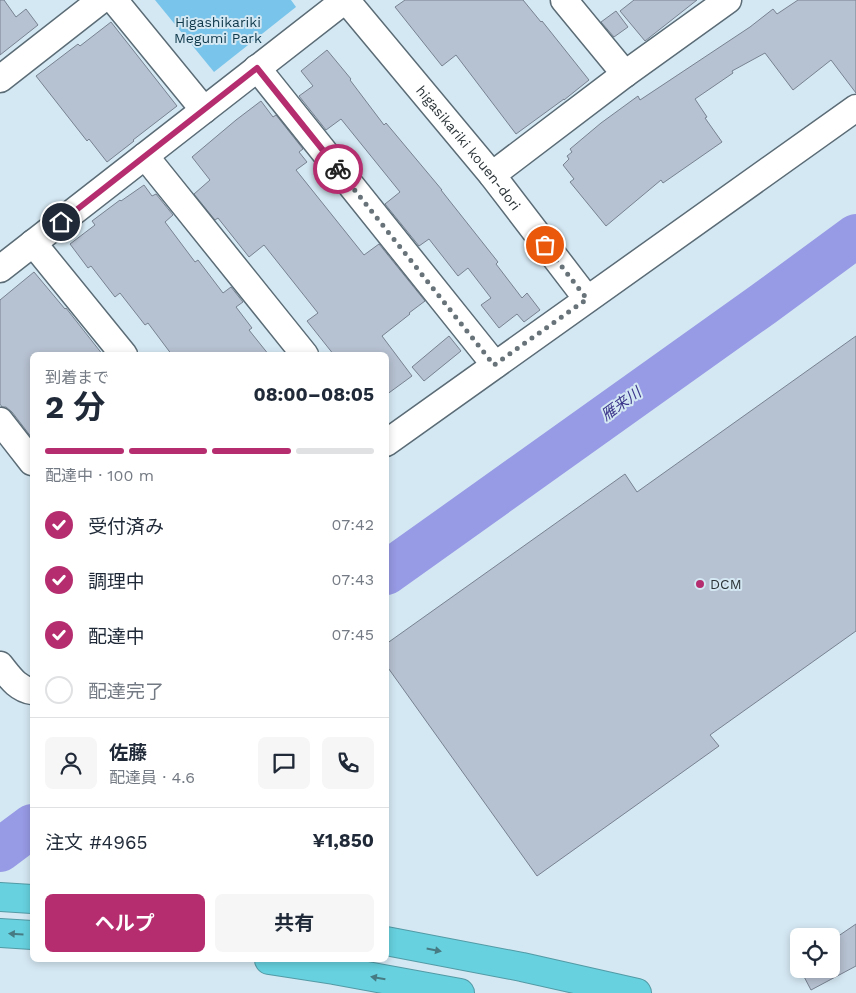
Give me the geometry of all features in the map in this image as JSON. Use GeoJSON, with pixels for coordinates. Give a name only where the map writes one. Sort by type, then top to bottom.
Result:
{"type":"FeatureCollection","features":[{"type":"Feature","properties":{"kind":"highway"},"geometry":{"type":"LineString","coordinates":[[0,897],[30,899]]}},
{"type":"Feature","properties":{"kind":"highway"},"geometry":{"type":"LineString","coordinates":[[0,933],[30,935]]}},
{"type":"Feature","properties":{"kind":"highway"},"geometry":{"type":"LineString","coordinates":[[389,942],[522,967],[637,993]]}},
{"type":"Feature","properties":{"kind":"highway"},"geometry":{"type":"LineString","coordinates":[[281,962],[460,993]]}},
{"type":"Feature","properties":{"kind":"street"},"geometry":{"type":"LineString","coordinates":[[0,79],[101,0]]}},
{"type":"Feature","properties":{"kind":"street"},"geometry":{"type":"LineString","coordinates":[[114,0],[204,110]]}},
{"type":"Feature","properties":{"kind":"street"},"geometry":{"type":"LineString","coordinates":[[0,269],[345,0]]}},
{"type":"Feature","properties":{"kind":"street","name":"higasikariki kouen-dori"},"geometry":{"type":"LineString","coordinates":[[345,0],[492,175],[587,299]]}},
{"type":"Feature","properties":{"kind":"street"},"geometry":{"type":"LineString","coordinates":[[564,0],[625,74]]}},
{"type":"Feature","properties":{"kind":"street"},"geometry":{"type":"LineString","coordinates":[[492,175],[625,74],[728,0]]}},
{"type":"Feature","properties":{"kind":"street"},"geometry":{"type":"LineString","coordinates":[[257,68],[494,365]]}},
{"type":"Feature","properties":{"kind":"street"},"geometry":{"type":"LineString","coordinates":[[389,441],[856,108]]}},
{"type":"Feature","properties":{"kind":"street"},"geometry":{"type":"LineString","coordinates":[[144,156],[303,352]]}},
{"type":"Feature","properties":{"kind":"street"},"geometry":{"type":"LineString","coordinates":[[33,243],[122,352]]}},
{"type":"Feature","properties":{"kind":"street"},"geometry":{"type":"LineString","coordinates":[[0,422],[30,460]]}},
{"type":"Feature","properties":{"kind":"street"},"geometry":{"type":"LineString","coordinates":[[0,665],[15,684],[25,690],[30,690]]}},
{"type":"Feature","properties":{"kind":"green space","name":"Higashikariki Megumi Park"},"geometry":{"type":"Polygon","coordinates":[[[155,0],[291,0],[296,7],[214,72],[155,0]]]}},
{"type":"Feature","properties":{"kind":"building"},"geometry":{"type":"Polygon","coordinates":[[[0,0],[4,0],[16,17],[26,9],[38,25],[0,55],[0,0]]]}},
{"type":"Feature","properties":{"kind":"building"},"geometry":{"type":"Polygon","coordinates":[[[405,0],[523,0],[589,80],[516,134],[456,55],[442,66],[395,7],[405,0]]]}},
{"type":"Feature","properties":{"kind":"building"},"geometry":{"type":"Polygon","coordinates":[[[634,0],[697,0],[645,41],[620,11],[634,0]]]}},
{"type":"Feature","properties":{"kind":"building"},"geometry":{"type":"Polygon","coordinates":[[[798,0],[856,0],[856,93],[831,60],[793,90],[765,53],[732,71],[733,73],[695,99],[707,117],[705,118],[722,142],[663,183],[661,180],[606,226],[570,182],[574,179],[563,165],[569,159],[567,156],[572,152],[570,149],[638,96],[640,100],[750,27],[773,9],[777,14],[798,0]]]}},
{"type":"Feature","properties":{"kind":"building"},"geometry":{"type":"Polygon","coordinates":[[[616,11],[628,27],[614,37],[601,22],[616,11]]]}},
{"type":"Feature","properties":{"kind":"building"},"geometry":{"type":"Polygon","coordinates":[[[111,22],[177,106],[107,162],[89,139],[87,141],[36,76],[111,22]]]}},
{"type":"Feature","properties":{"kind":"building"},"geometry":{"type":"Polygon","coordinates":[[[327,50],[351,79],[384,125],[386,123],[442,190],[498,262],[496,264],[522,298],[527,293],[540,310],[524,322],[517,314],[499,328],[481,305],[491,298],[468,268],[458,276],[429,239],[419,246],[385,204],[400,192],[341,119],[326,130],[299,96],[313,86],[301,71],[327,50]]]}},
{"type":"Feature","properties":{"kind":"building"},"geometry":{"type":"Polygon","coordinates":[[[261,101],[273,117],[276,115],[303,149],[299,152],[307,162],[296,170],[364,255],[379,244],[425,301],[382,336],[412,376],[389,393],[389,352],[332,352],[307,321],[318,313],[264,245],[249,257],[218,218],[215,220],[194,194],[210,180],[192,157],[261,101]]]}},
{"type":"Feature","properties":{"kind":"building"},"geometry":{"type":"Polygon","coordinates":[[[144,185],[152,196],[156,194],[173,215],[165,222],[195,262],[198,260],[223,293],[231,287],[243,302],[236,307],[252,328],[249,330],[267,352],[170,352],[148,323],[145,325],[120,293],[115,297],[91,266],[88,268],[70,244],[95,225],[92,221],[144,185]]]}},
{"type":"Feature","properties":{"kind":"building"},"geometry":{"type":"Polygon","coordinates":[[[34,272],[66,308],[101,352],[30,352],[30,435],[12,412],[0,404],[0,300],[34,272]]]}},
{"type":"Feature","properties":{"kind":"building"},"geometry":{"type":"Polygon","coordinates":[[[449,336],[461,351],[424,381],[412,367],[449,336]]]}},
{"type":"Feature","properties":{"kind":"building"},"geometry":{"type":"Polygon","coordinates":[[[856,336],[856,631],[710,735],[719,746],[537,876],[389,669],[389,642],[625,474],[637,492],[856,336]]]}},
{"type":"Feature","properties":{"kind":"building"},"geometry":{"type":"Polygon","coordinates":[[[856,924],[856,966],[840,975],[840,935],[856,924]]]}},
{"type":"Feature","properties":{"kind":"building"},"geometry":{"type":"Polygon","coordinates":[[[805,978],[834,978],[811,990],[805,978]]]}},
{"type":"Feature","properties":{"kind":"waterway","name":"雁来川"},"geometry":{"type":"LineString","coordinates":[[389,571],[856,236]]}},
{"type":"Feature","properties":{"kind":"waterway","name":"雁来川"},"geometry":{"type":"LineString","coordinates":[[0,850],[30,828]]}},
{"type":"Feature","properties":{"kind":"way so far"},"geometry":{"type":"LineString","coordinates":[[338,169],[494,365],[587,299],[545,245]]}},
{"type":"Feature","properties":{"kind":"place","name":"DCM"},"geometry":{"type":"Point","coordinates":[700,584]}},
{"type":"Feature","properties":{"kind":"route"},"geometry":{"type":"LineString","coordinates":[[61,222],[257,68],[338,169]]}}]}
